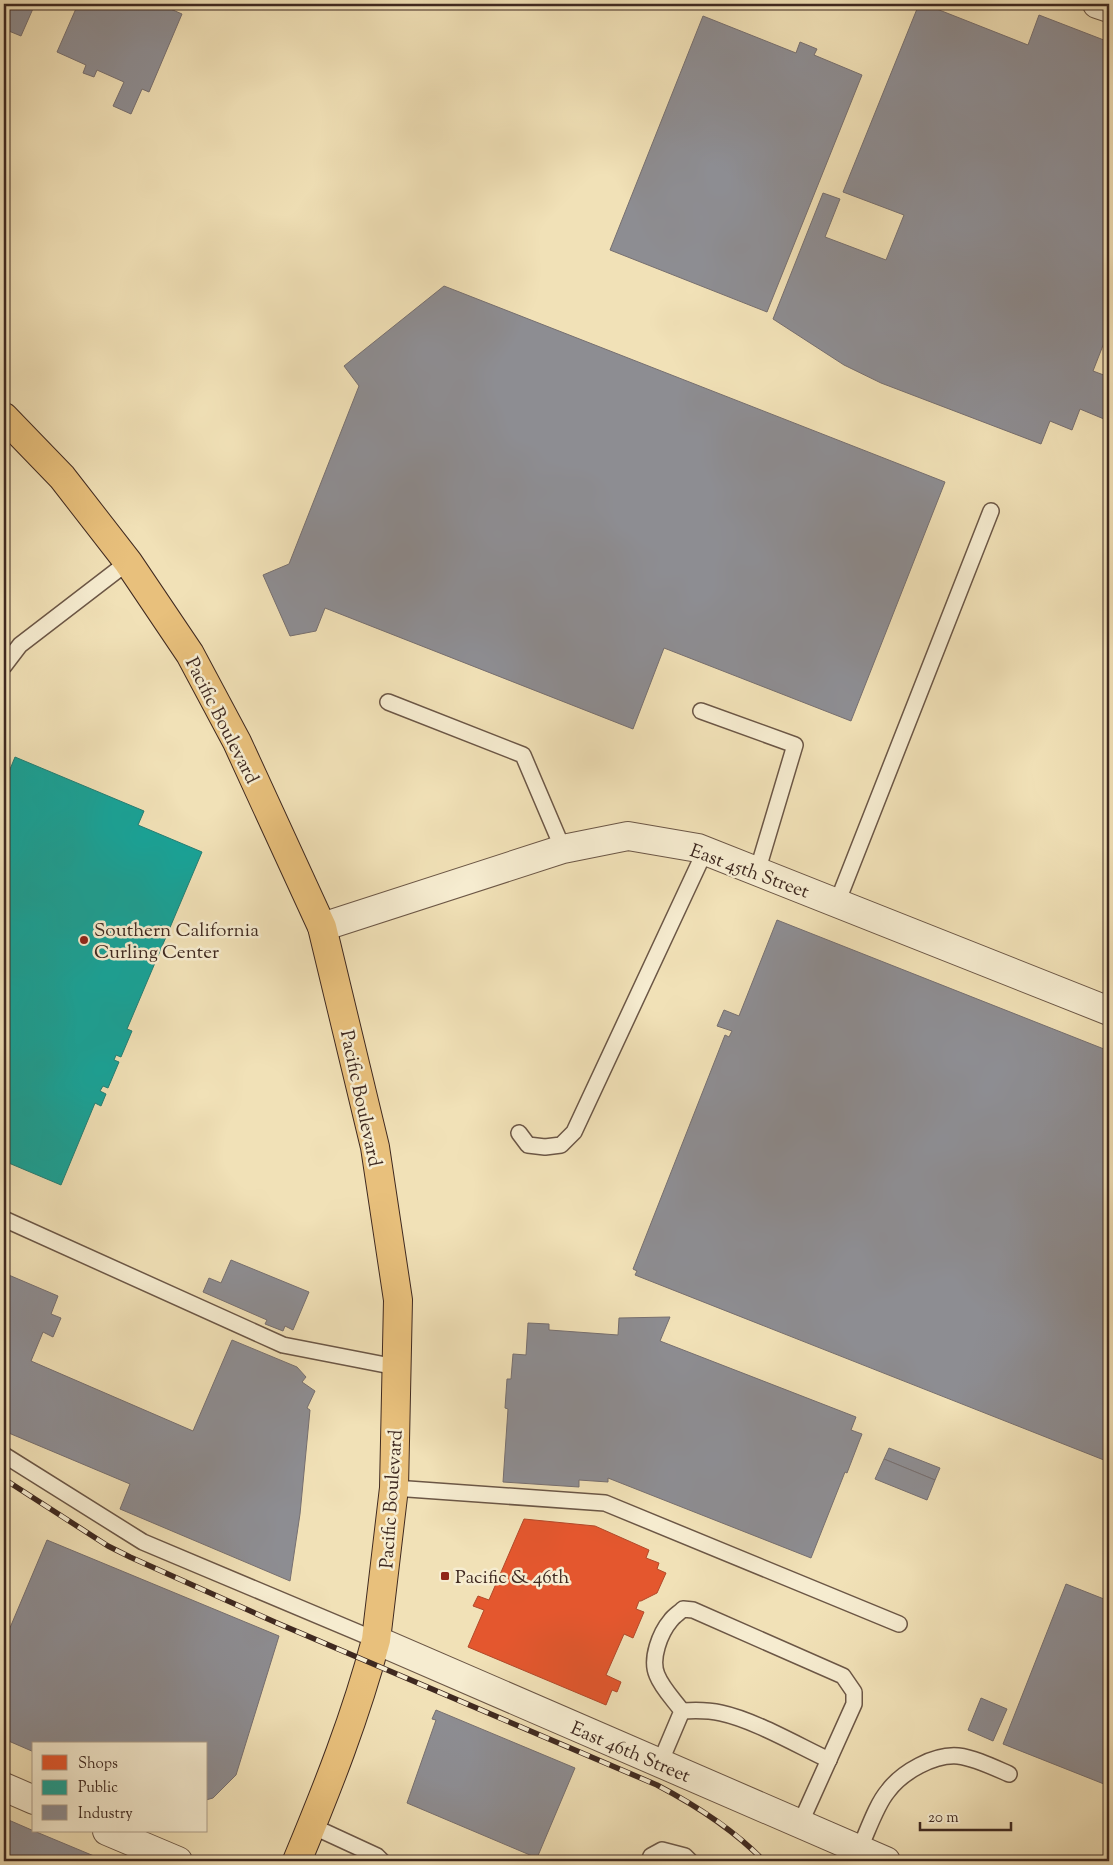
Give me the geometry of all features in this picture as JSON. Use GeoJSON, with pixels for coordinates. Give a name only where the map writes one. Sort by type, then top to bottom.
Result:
{"type":"FeatureCollection","features":[{"type":"Feature","properties":{"kind":"main road","name":"Pacific Boulevard"},"geometry":{"type":"LineString","coordinates":[[4,417],[62,477],[128,562],[190,654],[237,742],[322,927],[375,1147],[398,1300],[394,1488],[376,1640],[336,1764],[297,1861]]}},
{"type":"Feature","properties":{"kind":"street"},"geometry":{"type":"LineString","coordinates":[[1097,4],[1109,8]]}},
{"type":"Feature","properties":{"kind":"street","name":"East 45th Street"},"geometry":{"type":"LineString","coordinates":[[322,927],[563,849],[628,836],[698,848],[1109,1011]]}},
{"type":"Feature","properties":{"kind":"street","name":"East 46th Street"},"geometry":{"type":"LineString","coordinates":[[376,1640],[886,1861]]}},
{"type":"Feature","properties":{"kind":"street"},"geometry":{"type":"LineString","coordinates":[[4,1788],[32,1799]]}},
{"type":"Feature","properties":{"kind":"street"},"geometry":{"type":"LineString","coordinates":[[109,1832],[178,1861]]}},
{"type":"Feature","properties":{"kind":"lane"},"geometry":{"type":"LineString","coordinates":[[837,903],[992,511]]}},
{"type":"Feature","properties":{"kind":"lane"},"geometry":{"type":"LineString","coordinates":[[4,666],[20,645],[128,562]]}},
{"type":"Feature","properties":{"kind":"lane"},"geometry":{"type":"LineString","coordinates":[[388,702],[523,756],[563,849]]}},
{"type":"Feature","properties":{"kind":"lane"},"geometry":{"type":"LineString","coordinates":[[701,711],[795,745],[758,872]]}},
{"type":"Feature","properties":{"kind":"lane"},"geometry":{"type":"LineString","coordinates":[[519,1133],[528,1145],[545,1147],[561,1145],[574,1132],[705,851]]}},
{"type":"Feature","properties":{"kind":"lane"},"geometry":{"type":"LineString","coordinates":[[4,1219],[283,1345],[396,1366]]}},
{"type":"Feature","properties":{"kind":"lane"},"geometry":{"type":"LineString","coordinates":[[4,1455],[143,1542],[376,1640]]}},
{"type":"Feature","properties":{"kind":"lane"},"geometry":{"type":"LineString","coordinates":[[394,1488],[606,1503],[899,1624]]}},
{"type":"Feature","properties":{"kind":"lane"},"geometry":{"type":"LineString","coordinates":[[682,1711],[658,1678],[654,1669],[654,1660],[662,1635],[671,1620],[683,1609],[693,1610],[843,1676],[854,1692],[854,1704],[800,1824]]}},
{"type":"Feature","properties":{"kind":"lane"},"geometry":{"type":"LineString","coordinates":[[682,1711],[702,1710],[722,1713],[745,1721],[829,1760]]}},
{"type":"Feature","properties":{"kind":"lane"},"geometry":{"type":"LineString","coordinates":[[660,1763],[682,1711]]}},
{"type":"Feature","properties":{"kind":"lane"},"geometry":{"type":"LineString","coordinates":[[859,1850],[887,1791],[909,1770],[932,1760],[957,1756],[982,1763],[1009,1774]]}},
{"type":"Feature","properties":{"kind":"lane"},"geometry":{"type":"LineString","coordinates":[[312,1826],[377,1856],[382,1861]]}},
{"type":"Feature","properties":{"kind":"lane"},"geometry":{"type":"LineString","coordinates":[[649,1861],[651,1856],[662,1850],[686,1856],[690,1861]]}},
{"type":"Feature","properties":{"kind":"building: Shops"},"geometry":{"type":"Polygon","coordinates":[[[524,1519],[595,1526],[649,1550],[646,1558],[659,1563],[657,1569],[666,1573],[657,1593],[639,1601],[636,1609],[644,1612],[633,1638],[624,1634],[606,1675],[621,1682],[617,1692],[612,1690],[606,1705],[468,1647],[484,1610],[473,1606],[478,1596],[489,1600],[524,1519]]]}},
{"type":"Feature","properties":{"kind":"building: Public","name":"Southern California Curling Center"},"geometry":{"type":"Polygon","coordinates":[[[15,757],[144,811],[138,825],[202,852],[127,1029],[132,1031],[121,1057],[116,1055],[114,1060],[119,1062],[108,1088],[103,1086],[100,1091],[106,1094],[101,1106],[95,1103],[61,1185],[4,1161],[4,784],[15,757]]]}},
{"type":"Feature","properties":{"kind":"building: Industry"},"geometry":{"type":"Polygon","coordinates":[[[4,4],[35,4],[21,36],[4,29],[4,4]]]}},
{"type":"Feature","properties":{"kind":"building: Industry"},"geometry":{"type":"Polygon","coordinates":[[[78,4],[159,4],[182,14],[149,92],[142,89],[131,114],[113,106],[124,82],[97,70],[94,77],[83,73],[86,65],[57,52],[78,4]]]}},
{"type":"Feature","properties":{"kind":"building: Industry"},"geometry":{"type":"Polygon","coordinates":[[[919,4],[924,4],[1028,45],[1039,15],[1109,42],[1109,330],[1093,371],[1109,377],[1109,407],[1104,419],[1080,409],[1072,430],[1050,421],[1041,444],[881,383],[844,365],[773,319],[823,193],[840,199],[825,237],[886,260],[904,215],[843,192],[919,4]]]}},
{"type":"Feature","properties":{"kind":"building: Industry"},"geometry":{"type":"Polygon","coordinates":[[[703,16],[796,53],[800,42],[817,49],[814,55],[862,75],[767,312],[610,250],[703,16]]]}},
{"type":"Feature","properties":{"kind":"building: Industry"},"geometry":{"type":"Polygon","coordinates":[[[444,286],[945,482],[851,721],[664,648],[633,729],[325,608],[316,631],[290,636],[263,575],[289,564],[359,386],[344,366],[444,286]]]}},
{"type":"Feature","properties":{"kind":"building: Industry"},"geometry":{"type":"Polygon","coordinates":[[[777,920],[1109,1051],[1109,1462],[635,1275],[637,1271],[633,1269],[725,1035],[729,1037],[732,1031],[717,1026],[724,1010],[739,1016],[777,920]]]}},
{"type":"Feature","properties":{"kind":"building: Industry"},"geometry":{"type":"Polygon","coordinates":[[[231,1260],[309,1292],[293,1330],[285,1326],[283,1331],[265,1324],[267,1320],[203,1292],[209,1278],[221,1283],[231,1260]]]}},
{"type":"Feature","properties":{"kind":"building: Industry"},"geometry":{"type":"Polygon","coordinates":[[[4,1273],[58,1296],[51,1314],[61,1318],[53,1337],[43,1332],[31,1361],[193,1431],[232,1340],[297,1367],[306,1377],[302,1382],[315,1391],[307,1408],[310,1410],[300,1514],[290,1581],[120,1509],[130,1484],[4,1431],[4,1273]]]}},
{"type":"Feature","properties":{"kind":"building: Industry"},"geometry":{"type":"Polygon","coordinates":[[[670,1317],[660,1341],[856,1417],[851,1430],[862,1434],[811,1558],[608,1478],[608,1482],[579,1480],[579,1487],[503,1482],[508,1409],[505,1408],[507,1379],[511,1379],[513,1354],[526,1355],[528,1323],[549,1324],[549,1330],[618,1335],[619,1318],[670,1317]]]}},
{"type":"Feature","properties":{"kind":"building: Industry"},"geometry":{"type":"Polygon","coordinates":[[[889,1448],[940,1468],[935,1480],[884,1459],[889,1448]]]}},
{"type":"Feature","properties":{"kind":"building: Industry"},"geometry":{"type":"Polygon","coordinates":[[[884,1459],[935,1480],[927,1500],[875,1479],[884,1459]]]}},
{"type":"Feature","properties":{"kind":"building: Industry"},"geometry":{"type":"Polygon","coordinates":[[[47,1540],[279,1636],[236,1775],[213,1798],[208,1799],[208,1742],[32,1742],[32,1751],[4,1739],[4,1642],[47,1540]]]}},
{"type":"Feature","properties":{"kind":"building: Industry"},"geometry":{"type":"Polygon","coordinates":[[[1066,1584],[1109,1601],[1109,1786],[1003,1744],[1066,1584]]]}},
{"type":"Feature","properties":{"kind":"building: Industry"},"geometry":{"type":"Polygon","coordinates":[[[981,1698],[1007,1709],[993,1741],[968,1730],[981,1698]]]}},
{"type":"Feature","properties":{"kind":"building: Industry"},"geometry":{"type":"Polygon","coordinates":[[[436,1710],[575,1768],[537,1858],[407,1803],[436,1720],[432,1719],[436,1710]]]}},
{"type":"Feature","properties":{"kind":"building: Industry"},"geometry":{"type":"Polygon","coordinates":[[[4,1818],[32,1830],[32,1832],[36,1832],[106,1861],[4,1861],[4,1818]]]}},
{"type":"Feature","properties":{"kind":"railway"},"geometry":{"type":"LineString","coordinates":[[4,1479],[108,1546],[130,1557],[277,1623],[657,1785],[714,1819],[764,1861]]}},
{"type":"Feature","properties":{"kind":"place","name":"Southern California Curling Center"},"geometry":{"type":"Point","coordinates":[84,940]}},
{"type":"Feature","properties":{"kind":"place","name":"Pacific & 46th"},"geometry":{"type":"Point","coordinates":[445,1576]}}]}
